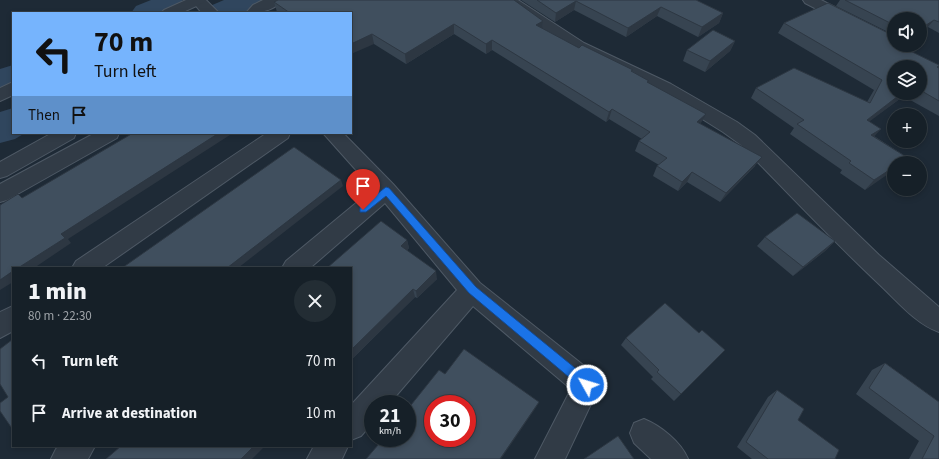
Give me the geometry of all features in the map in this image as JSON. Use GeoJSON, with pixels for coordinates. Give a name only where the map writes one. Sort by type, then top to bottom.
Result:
{"type":"FeatureCollection","features":[{"type":"Feature","properties":{"kind":"street"},"geometry":{"type":"LineString","coordinates":[[255,12],[258,8],[275,0]]}},
{"type":"Feature","properties":{"kind":"street"},"geometry":{"type":"LineString","coordinates":[[508,0],[582,48],[642,75],[730,127],[748,140],[902,291],[939,321]]}},
{"type":"Feature","properties":{"kind":"street"},"geometry":{"type":"LineString","coordinates":[[810,0],[887,39]]}},
{"type":"Feature","properties":{"kind":"street"},"geometry":{"type":"LineString","coordinates":[[174,12],[204,6]]}},
{"type":"Feature","properties":{"kind":"street"},"geometry":{"type":"LineString","coordinates":[[0,95],[12,89]]}},
{"type":"Feature","properties":{"kind":"street"},"geometry":{"type":"LineString","coordinates":[[0,171],[65,134]]}},
{"type":"Feature","properties":{"kind":"street"},"geometry":{"type":"LineString","coordinates":[[0,194],[108,134]]}},
{"type":"Feature","properties":{"kind":"street"},"geometry":{"type":"LineString","coordinates":[[85,267],[280,134]]}},
{"type":"Feature","properties":{"kind":"street"},"geometry":{"type":"LineString","coordinates":[[333,134],[386,190],[472,290],[587,385],[550,459]]}},
{"type":"Feature","properties":{"kind":"street"},"geometry":{"type":"LineString","coordinates":[[295,267],[386,190]]}},
{"type":"Feature","properties":{"kind":"street"},"geometry":{"type":"LineString","coordinates":[[352,425],[472,290]]}},
{"type":"Feature","properties":{"kind":"street"},"geometry":{"type":"LineString","coordinates":[[0,326],[12,318]]}},
{"type":"Feature","properties":{"kind":"street"},"geometry":{"type":"LineString","coordinates":[[644,433],[673,459]]}},
{"type":"Feature","properties":{"kind":"street"},"geometry":{"type":"LineString","coordinates":[[66,459],[80,447]]}},
{"type":"Feature","properties":{"kind":"street"},"geometry":{"type":"LineString","coordinates":[[322,459],[333,447]]}},
{"type":"Feature","properties":{"kind":"building"},"geometry":{"type":"Polygon","coordinates":[[[278,0],[514,0],[543,21],[536,25],[579,48],[582,45],[633,70],[631,71],[649,81],[647,82],[706,114],[697,122],[762,157],[726,193],[692,172],[682,182],[657,166],[667,158],[639,141],[650,132],[612,109],[609,112],[492,40],[486,44],[454,24],[405,54],[372,34],[352,44],[352,12],[289,12],[274,2],[278,0]]]}},
{"type":"Feature","properties":{"kind":"building"},"geometry":{"type":"Polygon","coordinates":[[[537,0],[696,0],[723,13],[702,27],[661,7],[628,28],[576,1],[556,13],[537,0]]]}},
{"type":"Feature","properties":{"kind":"building"},"geometry":{"type":"Polygon","coordinates":[[[845,0],[939,0],[939,22],[934,20],[927,24],[927,12],[887,12],[887,21],[845,0]]]}},
{"type":"Feature","properties":{"kind":"building"},"geometry":{"type":"Polygon","coordinates":[[[828,3],[887,32],[887,52],[912,52],[939,65],[937,67],[939,68],[939,101],[927,94],[927,60],[887,60],[887,100],[893,100],[867,120],[881,129],[871,135],[887,145],[887,148],[892,148],[905,156],[887,156],[887,172],[874,180],[849,163],[851,161],[797,124],[804,120],[756,88],[794,68],[870,103],[882,80],[784,23],[828,3]]]}},
{"type":"Feature","properties":{"kind":"building"},"geometry":{"type":"Polygon","coordinates":[[[713,30],[735,41],[710,61],[687,50],[713,30]]]}},
{"type":"Feature","properties":{"kind":"building"},"geometry":{"type":"Polygon","coordinates":[[[131,134],[217,134],[61,234],[65,238],[20,267],[12,267],[12,272],[0,280],[0,205],[18,194],[22,198],[131,134]]]}},
{"type":"Feature","properties":{"kind":"building"},"geometry":{"type":"Polygon","coordinates":[[[294,147],[341,180],[228,267],[123,267],[294,147]]]}},
{"type":"Feature","properties":{"kind":"building"},"geometry":{"type":"Polygon","coordinates":[[[797,213],[835,241],[803,267],[765,237],[797,213]]]}},
{"type":"Feature","properties":{"kind":"building"},"geometry":{"type":"Polygon","coordinates":[[[381,221],[407,240],[401,246],[436,271],[416,291],[413,289],[352,349],[352,267],[328,267],[381,221]]]}},
{"type":"Feature","properties":{"kind":"building"},"geometry":{"type":"Polygon","coordinates":[[[665,303],[699,333],[702,330],[725,350],[681,394],[657,372],[659,370],[626,338],[665,303]]]}},
{"type":"Feature","properties":{"kind":"building"},"geometry":{"type":"Polygon","coordinates":[[[12,340],[12,429],[0,411],[0,403],[8,397],[0,384],[0,349],[12,340]]]}},
{"type":"Feature","properties":{"kind":"building"},"geometry":{"type":"Polygon","coordinates":[[[464,349],[539,402],[500,459],[366,459],[376,447],[416,447],[416,399],[439,370],[445,374],[464,349]]]}},
{"type":"Feature","properties":{"kind":"building"},"geometry":{"type":"Polygon","coordinates":[[[885,363],[939,402],[939,459],[922,459],[934,436],[869,388],[885,363]]]}},
{"type":"Feature","properties":{"kind":"building"},"geometry":{"type":"Polygon","coordinates":[[[777,390],[804,409],[798,420],[839,450],[835,459],[768,459],[746,442],[777,390]]]}},
{"type":"Feature","properties":{"kind":"building"},"geometry":{"type":"Polygon","coordinates":[[[618,436],[634,459],[584,459],[618,436]]]}},
{"type":"Feature","properties":{"kind":"building"},"geometry":{"type":"Polygon","coordinates":[[[120,447],[253,447],[241,459],[106,459],[120,447]]]}},
{"type":"Feature","properties":{"kind":"waterway"},"geometry":{"type":"LineString","coordinates":[[224,12],[251,0]]}},
{"type":"Feature","properties":{"kind":"waterway"},"geometry":{"type":"LineString","coordinates":[[150,12],[169,4]]}},
{"type":"Feature","properties":{"kind":"waterway"},"geometry":{"type":"LineString","coordinates":[[0,84],[12,78]]}},
{"type":"Feature","properties":{"kind":"waterway"},"geometry":{"type":"LineString","coordinates":[[0,129],[12,123]]}},
{"type":"Feature","properties":{"kind":"route"},"geometry":{"type":"LineString","coordinates":[[363,210],[386,190],[472,290],[587,385]]}}]}
